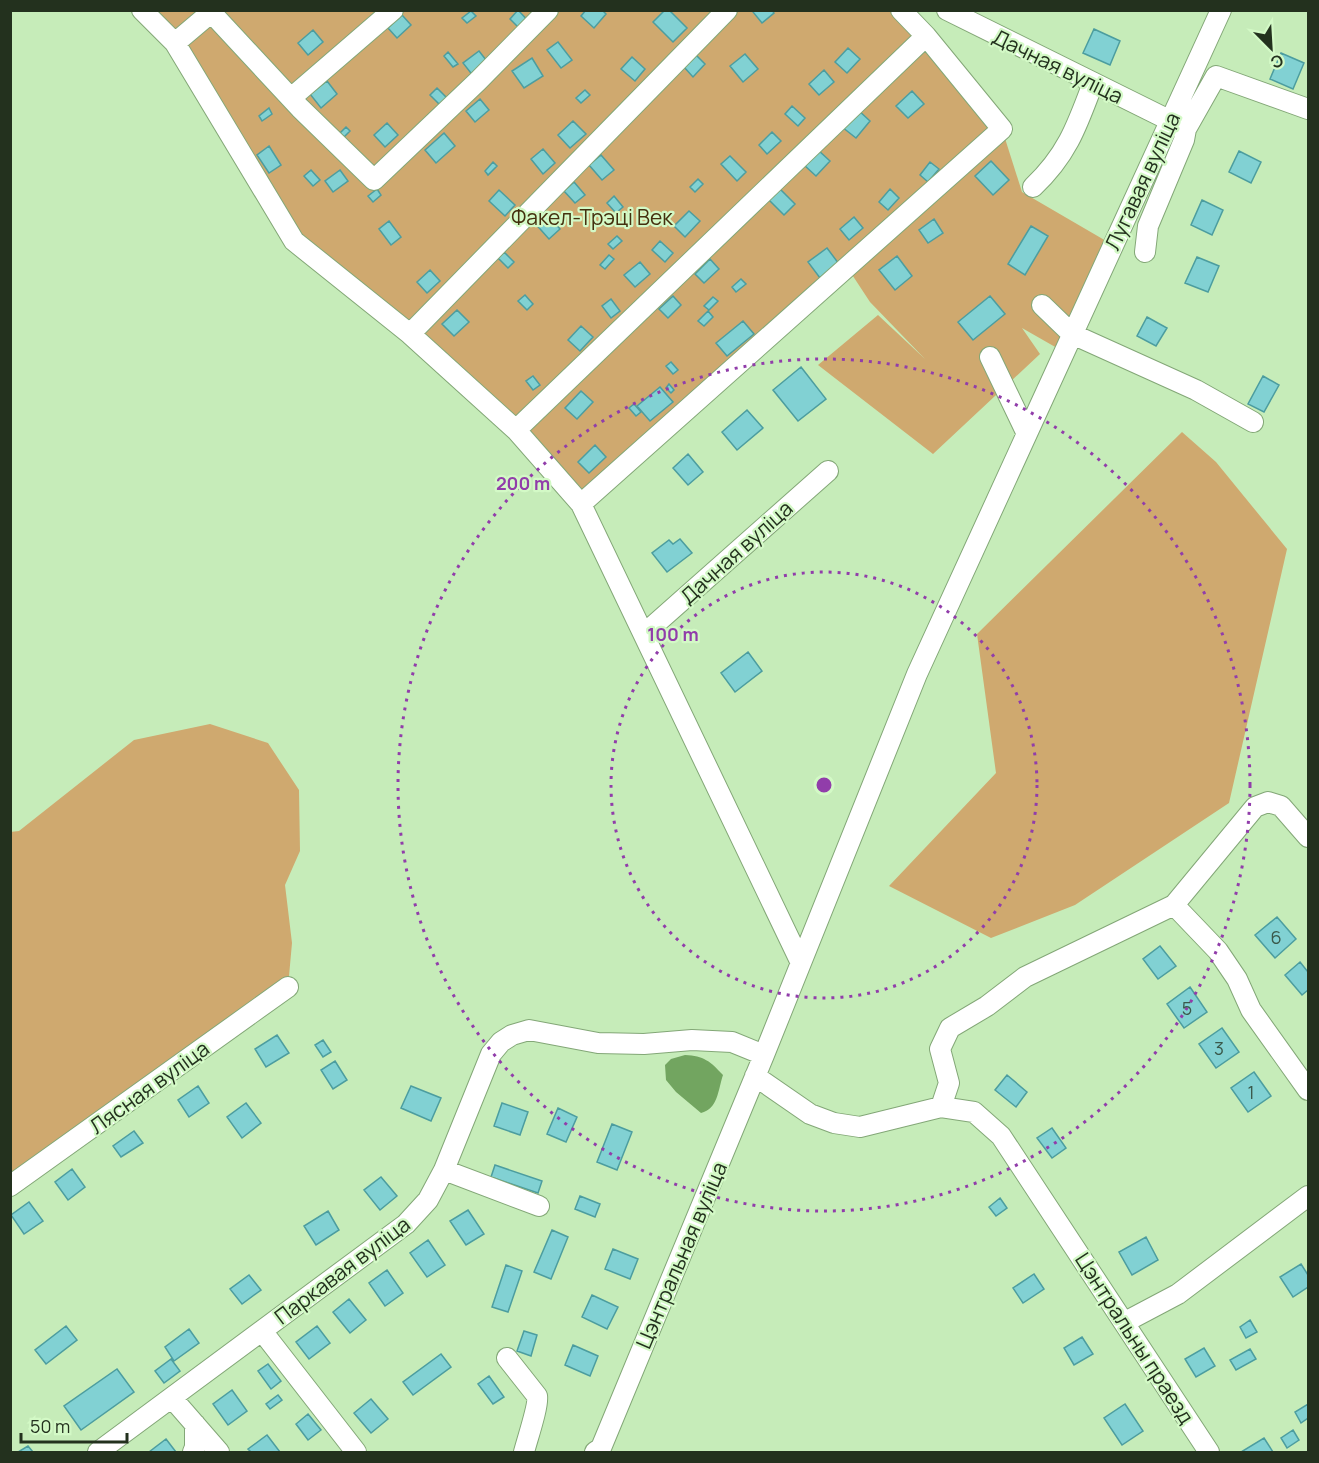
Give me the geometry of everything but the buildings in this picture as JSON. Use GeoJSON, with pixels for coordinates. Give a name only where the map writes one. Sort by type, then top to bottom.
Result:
{"type":"FeatureCollection","features":[{"type":"Feature","properties":{"kind":"street"},"geometry":{"type":"LineString","coordinates":[[142,10],[175,43],[294,242],[410,334],[516,430],[581,504],[800,961]]}},
{"type":"Feature","properties":{"kind":"street"},"geometry":{"type":"LineString","coordinates":[[291,98],[393,10]]}},
{"type":"Feature","properties":{"kind":"street"},"geometry":{"type":"LineString","coordinates":[[175,43],[212,11],[291,98],[374,180],[478,81],[548,10]]}},
{"type":"Feature","properties":{"kind":"street"},"geometry":{"type":"LineString","coordinates":[[410,334],[727,10]]}},
{"type":"Feature","properties":{"kind":"street"},"geometry":{"type":"LineString","coordinates":[[581,504],[1002,129],[926,36],[901,10]]}},
{"type":"Feature","properties":{"kind":"street","name":"Дачная вуліца"},"geometry":{"type":"LineString","coordinates":[[947,10],[1178,125]]}},
{"type":"Feature","properties":{"kind":"street","name":"Лугавая вуліца"},"geometry":{"type":"LineString","coordinates":[[800,961],[916,674],[1068,343],[1178,125],[1221,10]]}},
{"type":"Feature","properties":{"kind":"street"},"geometry":{"type":"LineString","coordinates":[[516,430],[926,36]]}},
{"type":"Feature","properties":{"kind":"street"},"geometry":{"type":"LineString","coordinates":[[1146,252],[1148,226],[1184,140],[1178,125],[1216,76],[1308,109]]}},
{"type":"Feature","properties":{"kind":"street"},"geometry":{"type":"LineString","coordinates":[[1033,187],[1052,169],[1074,132],[1093,83]]}},
{"type":"Feature","properties":{"kind":"street"},"geometry":{"type":"LineString","coordinates":[[1042,305],[1068,343],[1196,390],[1253,422]]}},
{"type":"Feature","properties":{"kind":"street"},"geometry":{"type":"LineString","coordinates":[[990,357],[1026,432]]}},
{"type":"Feature","properties":{"kind":"street","name":"Дачная вуліца"},"geometry":{"type":"LineString","coordinates":[[644,634],[828,471]]}},
{"type":"Feature","properties":{"kind":"street"},"geometry":{"type":"LineString","coordinates":[[755,1076],[810,1114],[834,1123],[860,1127],[941,1107],[949,1083],[940,1049],[950,1028],[987,1006],[1025,977],[1174,905],[1255,807],[1268,802],[1281,806],[1308,837]]}},
{"type":"Feature","properties":{"kind":"street"},"geometry":{"type":"LineString","coordinates":[[1174,905],[1218,951],[1237,979],[1251,1010],[1308,1090]]}},
{"type":"Feature","properties":{"kind":"street","name":"Цэнтральная вуліца"},"geometry":{"type":"LineString","coordinates":[[595,1452],[601,1448],[764,1055],[800,961]]}},
{"type":"Feature","properties":{"kind":"street","name":"Лясная вуліца"},"geometry":{"type":"LineString","coordinates":[[10,1186],[288,987]]}},
{"type":"Feature","properties":{"kind":"street","name":"Паркавая вуліца"},"geometry":{"type":"LineString","coordinates":[[99,1452],[406,1224],[428,1200],[444,1170],[491,1054],[501,1042],[512,1035],[529,1030],[598,1043],[732,1042],[764,1055]]}},
{"type":"Feature","properties":{"kind":"street","name":"Цэнтральны праезд"},"geometry":{"type":"LineString","coordinates":[[941,1107],[974,1112],[1001,1136],[1209,1452]]}},
{"type":"Feature","properties":{"kind":"street"},"geometry":{"type":"LineString","coordinates":[[444,1170],[539,1206]]}},
{"type":"Feature","properties":{"kind":"street"},"geometry":{"type":"LineString","coordinates":[[1125,1322],[1178,1294],[1308,1196]]}},
{"type":"Feature","properties":{"kind":"street"},"geometry":{"type":"LineString","coordinates":[[262,1331],[356,1452]]}},
{"type":"Feature","properties":{"kind":"street"},"geometry":{"type":"LineString","coordinates":[[507,1358],[537,1396],[539,1403],[530,1425],[524,1452]]}},
{"type":"Feature","properties":{"kind":"street"},"geometry":{"type":"LineString","coordinates":[[172,1398],[219,1452]]}},
{"type":"Feature","properties":{"kind":"street"},"geometry":{"type":"LineString","coordinates":[[193,1452],[195,1424]]}},
{"type":"Feature","properties":{"kind":"green space","name":"Факел-Трэці Век"},"geometry":{"type":"Polygon","coordinates":[[[142,11],[901,11],[1002,129],[1022,192],[1113,245],[1064,352],[1022,328],[1040,354],[933,454],[818,365],[878,315],[925,359],[870,302],[847,267],[581,504],[516,430],[294,241],[142,11]]]}},
{"type":"Feature","properties":{"kind":"green space"},"geometry":{"type":"Polygon","coordinates":[[[1182,432],[1216,462],[1287,549],[1229,803],[1075,905],[991,938],[889,886],[996,773],[977,634],[1182,432]]]}},
{"type":"Feature","properties":{"kind":"green space"},"geometry":{"type":"Polygon","coordinates":[[[210,724],[268,743],[299,790],[300,851],[285,885],[292,943],[288,987],[10,1186],[10,832],[19,831],[134,740],[210,724]]]}},
{"type":"Feature","properties":{"kind":"shaded area"},"geometry":{"type":"Polygon","coordinates":[[[685,1055],[706,1060],[723,1075],[714,1103],[707,1111],[701,1113],[676,1092],[666,1080],[665,1065],[671,1059],[685,1055]]]}}]}
